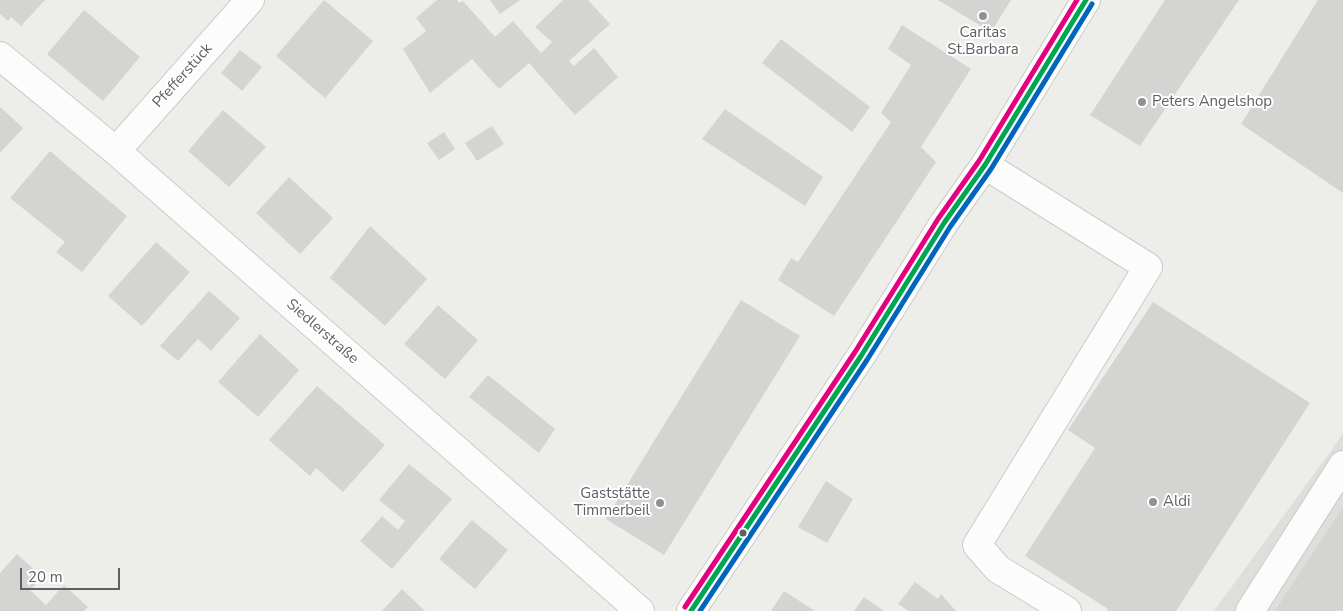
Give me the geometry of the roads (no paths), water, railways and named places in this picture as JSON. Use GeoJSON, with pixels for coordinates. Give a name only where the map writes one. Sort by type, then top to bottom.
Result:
{"type":"FeatureCollection","features":[{"type":"Feature","properties":{"kind":"street","name":"Pfefferstück"},"geometry":{"type":"LineString","coordinates":[[116,151],[250,0]]}},
{"type":"Feature","properties":{"kind":"street"},"geometry":{"type":"LineString","coordinates":[[691,611],[861,356],[944,223],[985,165],[1086,0]]}},
{"type":"Feature","properties":{"kind":"street","name":"Siedlerstraße"},"geometry":{"type":"LineString","coordinates":[[0,56],[116,151],[640,611]]}},
{"type":"Feature","properties":{"kind":"street"},"geometry":{"type":"LineString","coordinates":[[985,165],[1148,267],[977,545],[998,569],[1067,611]]}},
{"type":"Feature","properties":{"kind":"street"},"geometry":{"type":"LineString","coordinates":[[1250,611],[1343,466]]}},
{"type":"Feature","properties":{"kind":"place","name":"Caritas St.Barbara"},"geometry":{"type":"Point","coordinates":[983,16]}},
{"type":"Feature","properties":{"kind":"place","name":"Peters Angelshop"},"geometry":{"type":"Point","coordinates":[1142,102]}},
{"type":"Feature","properties":{"kind":"place","name":"Aldi"},"geometry":{"type":"Point","coordinates":[1153,502]}},
{"type":"Feature","properties":{"kind":"place","name":"Gaststätte Timmerbeil"},"geometry":{"type":"Point","coordinates":[660,503]}}]}
